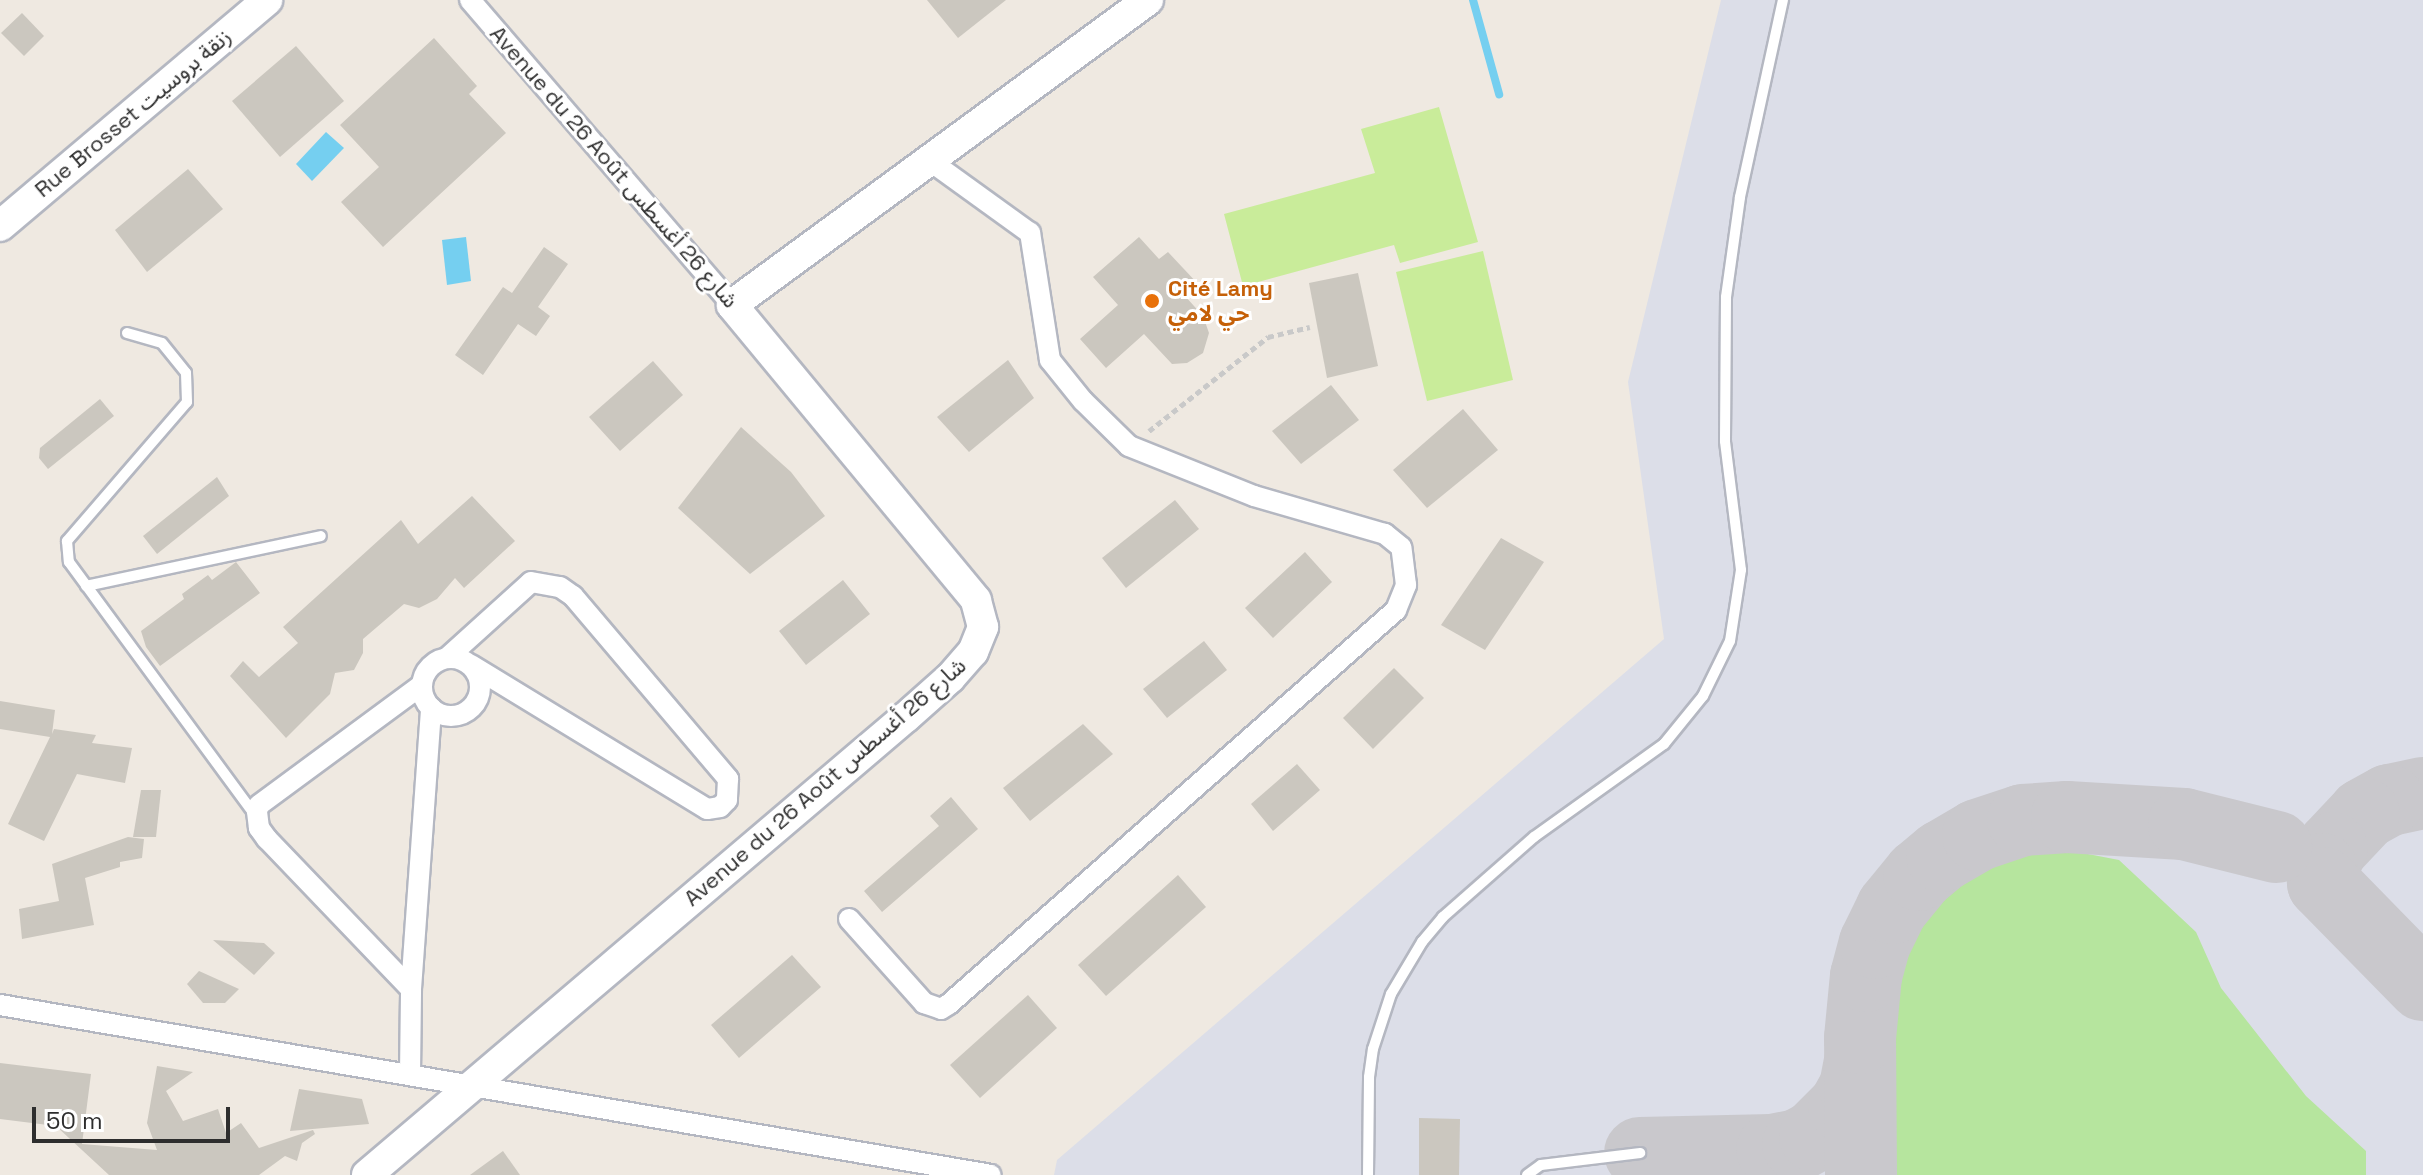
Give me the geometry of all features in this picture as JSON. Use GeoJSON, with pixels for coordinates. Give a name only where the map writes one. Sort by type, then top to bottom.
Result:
{"type":"FeatureCollection","features":[{"type":"Feature","properties":{"kind":"street","name":"Rue Brosset زنقة بروسيت"},"geometry":{"type":"LineString","coordinates":[[0,226],[267,0]]}},
{"type":"Feature","properties":{"kind":"street","name":"Avenue du 26 Août شارع 26 أغسطس"},"geometry":{"type":"LineString","coordinates":[[367,1175],[950,678],[973,652],[983,627],[976,600],[936,548],[470,0]]}},
{"type":"Feature","properties":{"kind":"street"},"geometry":{"type":"LineString","coordinates":[[732,305],[1142,2]]}},
{"type":"Feature","properties":{"kind":"street"},"geometry":{"type":"LineString","coordinates":[[849,919],[924,1003],[941,1009],[1396,610],[1403,599],[1405,557],[1394,539],[1254,496],[1129,446],[1083,401],[1050,360],[1030,233],[930,161]]}},
{"type":"Feature","properties":{"kind":"street"},"geometry":{"type":"LineString","coordinates":[[411,989],[267,839],[257,816],[259,805],[422,685],[435,663],[447,658],[531,582],[560,587],[573,596],[728,779],[727,800],[720,807],[707,809],[471,665],[460,659],[447,658]]}},
{"type":"Feature","properties":{"kind":"street"},"geometry":{"type":"LineString","coordinates":[[422,685],[424,698],[431,708],[456,716],[476,702],[480,689],[479,676],[471,665]]}},
{"type":"Feature","properties":{"kind":"street"},"geometry":{"type":"LineString","coordinates":[[410,1075],[411,989],[431,708]]}},
{"type":"Feature","properties":{"kind":"street"},"geometry":{"type":"LineString","coordinates":[[0,1005],[991,1175]]}},
{"type":"Feature","properties":{"kind":"lane"},"geometry":{"type":"LineString","coordinates":[[1368,1175],[1369,1077],[1373,1049],[1391,994],[1404,969],[1443,917],[1500,866],[1664,744],[1703,696],[1730,641],[1741,570],[1725,441],[1726,297],[1740,197],[1783,0]]}},
{"type":"Feature","properties":{"kind":"lane"},"geometry":{"type":"LineString","coordinates":[[127,333],[162,343],[186,373],[187,402],[67,541],[69,562],[257,816]]}},
{"type":"Feature","properties":{"kind":"lane"},"geometry":{"type":"LineString","coordinates":[[86,586],[321,536]]}},
{"type":"Feature","properties":{"kind":"lane"},"geometry":{"type":"LineString","coordinates":[[1527,1175],[1541,1165],[1640,1153]]}},
{"type":"Feature","properties":{"kind":"path"},"geometry":{"type":"LineString","coordinates":[[1129,446],[1268,337],[1310,327]]}},
{"type":"Feature","properties":{"kind":"shaded area"},"geometry":{"type":"Polygon","coordinates":[[[1721,0],[2423,0],[2423,1175],[1054,1175],[1057,1160],[1664,639],[1628,382],[1721,0]]]}},
{"type":"Feature","properties":{"kind":"green space"},"geometry":{"type":"Polygon","coordinates":[[[1439,107],[1478,242],[1400,263],[1394,245],[1243,286],[1224,214],[1375,173],[1361,129],[1439,107]]]}},
{"type":"Feature","properties":{"kind":"green space"},"geometry":{"type":"Polygon","coordinates":[[[1483,251],[1513,380],[1427,401],[1396,272],[1483,251]]]}},
{"type":"Feature","properties":{"kind":"green space"},"geometry":{"type":"Polygon","coordinates":[[[2031,843],[2119,860],[2196,932],[2221,988],[2306,1096],[2366,1151],[2366,1175],[1887,1175],[1885,1039],[1903,946],[1947,878],[2031,843]]]}},
{"type":"Feature","properties":{"kind":"water"},"geometry":{"type":"Polygon","coordinates":[[[326,132],[344,148],[312,181],[296,164],[326,132]]]}},
{"type":"Feature","properties":{"kind":"water"},"geometry":{"type":"Polygon","coordinates":[[[466,237],[471,281],[447,285],[442,240],[466,237]]]}},
{"type":"Feature","properties":{"kind":"building"},"geometry":{"type":"Polygon","coordinates":[[[927,0],[1006,0],[958,38],[927,0]]]}},
{"type":"Feature","properties":{"kind":"building"},"geometry":{"type":"Polygon","coordinates":[[[22,13],[44,36],[24,56],[1,33],[22,13]]]}},
{"type":"Feature","properties":{"kind":"building"},"geometry":{"type":"Polygon","coordinates":[[[434,38],[477,86],[469,94],[506,133],[383,247],[341,202],[379,167],[340,125],[434,38]]]}},
{"type":"Feature","properties":{"kind":"building"},"geometry":{"type":"Polygon","coordinates":[[[296,46],[344,101],[280,157],[232,101],[296,46]]]}},
{"type":"Feature","properties":{"kind":"building"},"geometry":{"type":"Polygon","coordinates":[[[188,169],[223,209],[147,272],[115,230],[188,169]]]}},
{"type":"Feature","properties":{"kind":"building","name":"Cité Lamy حي لامي"},"geometry":{"type":"Polygon","coordinates":[[[1139,237],[1159,259],[1168,252],[1198,284],[1185,296],[1203,316],[1209,333],[1203,353],[1187,363],[1172,364],[1144,334],[1106,368],[1080,339],[1118,305],[1093,277],[1139,237]]]}},
{"type":"Feature","properties":{"kind":"building"},"geometry":{"type":"Polygon","coordinates":[[[544,247],[568,264],[538,307],[550,316],[536,336],[518,324],[483,375],[455,355],[503,287],[512,293],[544,247]]]}},
{"type":"Feature","properties":{"kind":"building","name":"Cité Lamy حي لامي"},"geometry":{"type":"Polygon","coordinates":[[[1358,273],[1378,366],[1327,378],[1309,283],[1358,273]]]}},
{"type":"Feature","properties":{"kind":"building"},"geometry":{"type":"Polygon","coordinates":[[[1008,360],[1034,398],[969,452],[937,417],[1008,360]]]}},
{"type":"Feature","properties":{"kind":"building"},"geometry":{"type":"Polygon","coordinates":[[[653,361],[683,395],[620,451],[589,417],[653,361]]]}},
{"type":"Feature","properties":{"kind":"building"},"geometry":{"type":"Polygon","coordinates":[[[1331,385],[1359,420],[1301,464],[1272,431],[1331,385]]]}},
{"type":"Feature","properties":{"kind":"building"},"geometry":{"type":"Polygon","coordinates":[[[100,399],[114,416],[48,469],[39,458],[40,448],[100,399]]]}},
{"type":"Feature","properties":{"kind":"building"},"geometry":{"type":"Polygon","coordinates":[[[1463,409],[1498,450],[1427,508],[1393,470],[1463,409]]]}},
{"type":"Feature","properties":{"kind":"building"},"geometry":{"type":"Polygon","coordinates":[[[741,427],[791,472],[825,516],[750,574],[678,508],[741,427]]]}},
{"type":"Feature","properties":{"kind":"building"},"geometry":{"type":"Polygon","coordinates":[[[217,477],[229,496],[157,554],[143,536],[217,477]]]}},
{"type":"Feature","properties":{"kind":"building"},"geometry":{"type":"Polygon","coordinates":[[[472,496],[515,541],[464,588],[455,578],[437,599],[419,608],[404,604],[363,639],[363,653],[354,670],[335,673],[330,694],[286,738],[230,676],[243,661],[259,677],[298,643],[283,627],[401,520],[418,544],[472,496]]]}},
{"type":"Feature","properties":{"kind":"building"},"geometry":{"type":"Polygon","coordinates":[[[1175,500],[1199,529],[1126,588],[1102,558],[1175,500]]]}},
{"type":"Feature","properties":{"kind":"building"},"geometry":{"type":"Polygon","coordinates":[[[1501,538],[1544,562],[1485,650],[1441,625],[1501,538]]]}},
{"type":"Feature","properties":{"kind":"building"},"geometry":{"type":"Polygon","coordinates":[[[1305,552],[1332,582],[1273,638],[1245,608],[1305,552]]]}},
{"type":"Feature","properties":{"kind":"building"},"geometry":{"type":"Polygon","coordinates":[[[236,562],[260,593],[160,666],[146,647],[141,631],[184,599],[182,594],[208,575],[212,580],[236,562]]]}},
{"type":"Feature","properties":{"kind":"building"},"geometry":{"type":"Polygon","coordinates":[[[843,580],[870,614],[806,665],[779,631],[843,580]]]}},
{"type":"Feature","properties":{"kind":"building"},"geometry":{"type":"Polygon","coordinates":[[[1204,641],[1227,670],[1167,718],[1143,689],[1204,641]]]}},
{"type":"Feature","properties":{"kind":"building"},"geometry":{"type":"Polygon","coordinates":[[[1394,668],[1424,698],[1373,749],[1343,718],[1394,668]]]}},
{"type":"Feature","properties":{"kind":"building"},"geometry":{"type":"Polygon","coordinates":[[[0,701],[55,710],[52,734],[54,729],[96,735],[92,743],[132,748],[125,783],[77,774],[44,841],[8,824],[50,737],[0,729],[0,701]]]}},
{"type":"Feature","properties":{"kind":"building"},"geometry":{"type":"Polygon","coordinates":[[[1083,724],[1113,754],[1030,821],[1003,788],[1083,724]]]}},
{"type":"Feature","properties":{"kind":"building"},"geometry":{"type":"Polygon","coordinates":[[[1297,764],[1320,790],[1273,831],[1251,804],[1297,764]]]}},
{"type":"Feature","properties":{"kind":"building"},"geometry":{"type":"Polygon","coordinates":[[[141,790],[161,790],[156,837],[133,837],[141,790]]]}},
{"type":"Feature","properties":{"kind":"building"},"geometry":{"type":"Polygon","coordinates":[[[951,797],[978,829],[882,912],[864,891],[939,826],[930,816],[951,797]]]}},
{"type":"Feature","properties":{"kind":"building"},"geometry":{"type":"Polygon","coordinates":[[[128,837],[144,839],[142,858],[120,862],[120,867],[85,878],[94,925],[22,939],[19,909],[59,901],[52,864],[128,837]]]}},
{"type":"Feature","properties":{"kind":"building"},"geometry":{"type":"Polygon","coordinates":[[[1178,875],[1206,907],[1106,996],[1078,965],[1178,875]]]}},
{"type":"Feature","properties":{"kind":"building"},"geometry":{"type":"Polygon","coordinates":[[[213,940],[264,943],[275,953],[254,975],[213,940]]]}},
{"type":"Feature","properties":{"kind":"building"},"geometry":{"type":"Polygon","coordinates":[[[792,955],[821,987],[739,1058],[711,1025],[792,955]]]}},
{"type":"Feature","properties":{"kind":"building"},"geometry":{"type":"Polygon","coordinates":[[[199,971],[239,989],[225,1003],[203,1003],[187,984],[199,971]]]}},
{"type":"Feature","properties":{"kind":"building"},"geometry":{"type":"Polygon","coordinates":[[[1028,995],[1057,1028],[980,1098],[950,1065],[1028,995]]]}},
{"type":"Feature","properties":{"kind":"building"},"geometry":{"type":"Polygon","coordinates":[[[0,1063],[91,1074],[82,1144],[157,1150],[147,1123],[157,1066],[193,1072],[166,1091],[183,1121],[218,1109],[226,1133],[241,1123],[259,1148],[313,1130],[315,1134],[302,1143],[297,1161],[285,1156],[259,1175],[109,1175],[56,1126],[0,1119],[0,1063]]]}},
{"type":"Feature","properties":{"kind":"building"},"geometry":{"type":"Polygon","coordinates":[[[299,1089],[362,1099],[369,1124],[290,1131],[299,1089]]]}},
{"type":"Feature","properties":{"kind":"building"},"geometry":{"type":"Polygon","coordinates":[[[1419,1118],[1460,1119],[1459,1175],[1419,1175],[1419,1118]]]}},
{"type":"Feature","properties":{"kind":"building"},"geometry":{"type":"Polygon","coordinates":[[[503,1151],[520,1175],[470,1175],[503,1151]]]}},
{"type":"Feature","properties":{"kind":"waterway"},"geometry":{"type":"LineString","coordinates":[[1473,0],[1499,94]]}},
{"type":"Feature","properties":{"kind":"taxiway"},"geometry":{"type":"LineString","coordinates":[[2423,793],[2389,800],[2364,814],[2332,848],[2322,869],[2323,883],[2423,985]]}},
{"type":"Feature","properties":{"kind":"taxiway"},"geometry":{"type":"LineString","coordinates":[[1861,1175],[1860,1038],[1866,976],[1875,943],[1892,908],[1919,875],[1942,856],[1978,835],[2023,820],[2067,817],[2184,824],[2276,847]]}},
{"type":"Feature","properties":{"kind":"taxiway"},"geometry":{"type":"LineString","coordinates":[[1640,1153],[1772,1150],[1798,1145],[1815,1136],[1844,1107],[1855,1087],[1860,1061]]}},
{"type":"Feature","properties":{"kind":"place","name":"Cité Lamy حي لامي"},"geometry":{"type":"Point","coordinates":[1152,301]}}]}
